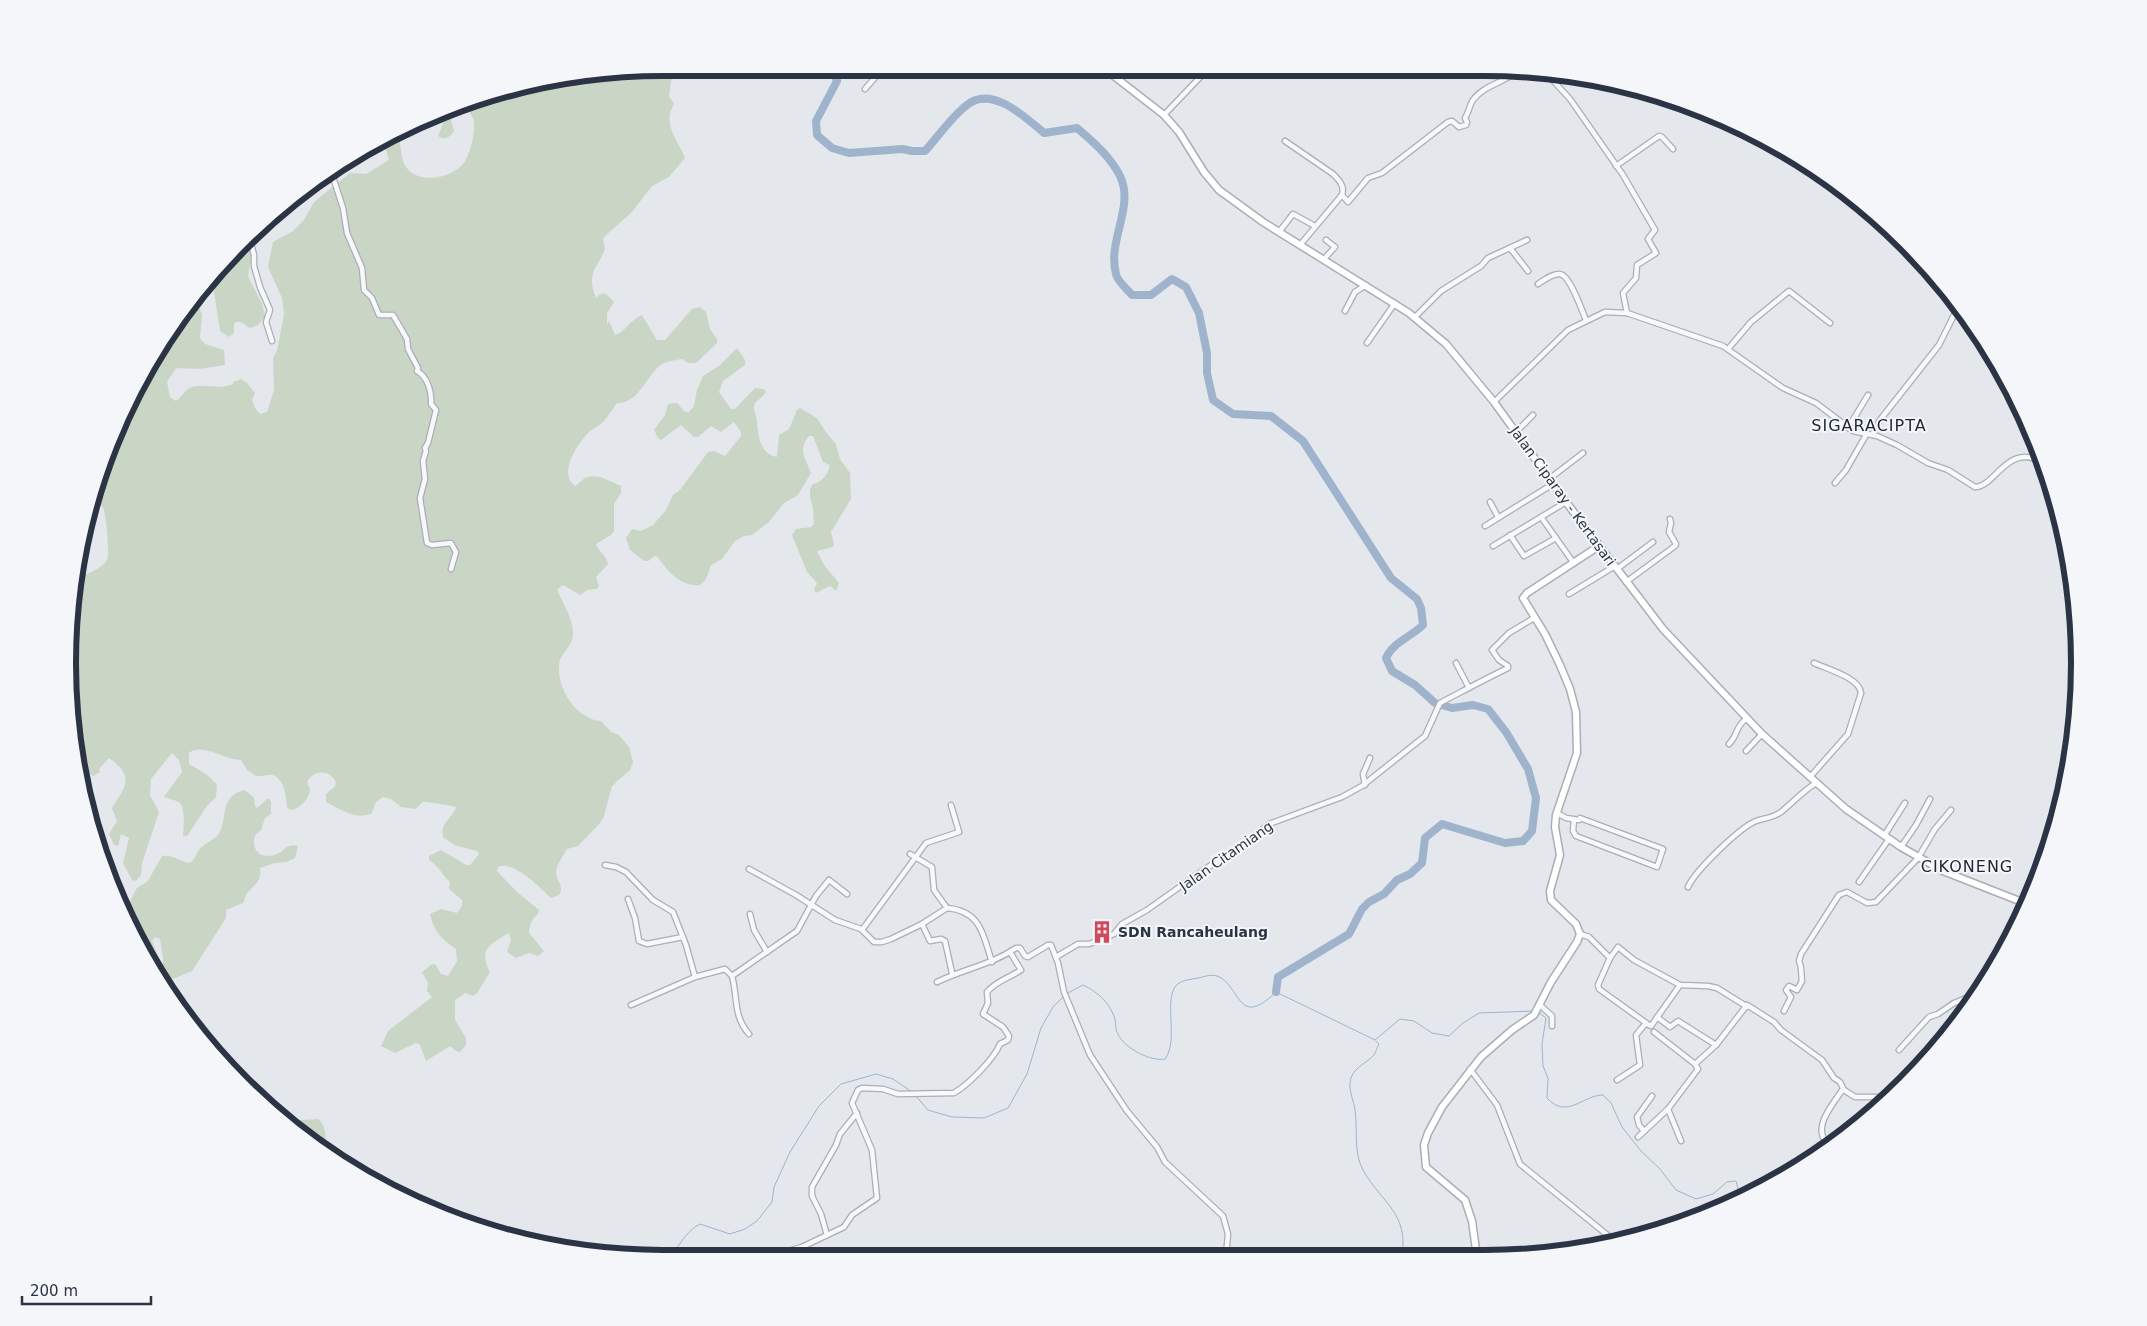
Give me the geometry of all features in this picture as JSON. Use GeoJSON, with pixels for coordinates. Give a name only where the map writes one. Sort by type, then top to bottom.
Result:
{"type":"FeatureCollection","features":[{"type":"Feature","properties":{"kind":"main road","name":"Jalan Ciparay - Kertasari"},"geometry":{"type":"LineString","coordinates":[[1114,76],[1164,115],[1219,190],[1300,245],[1395,303],[1415,317],[1459,357],[1626,582],[1675,642],[1746,719],[1816,784],[1857,817],[1918,858],[1942,871],[2020,902]]}},
{"type":"Feature","properties":{"kind":"main road"},"geometry":{"type":"LineString","coordinates":[[1476,1250],[1472,1220],[1464,1200],[1458,1192],[1430,1172],[1424,1158],[1424,1146],[1434,1120],[1470,1069],[1512,1030],[1534,1015],[1580,934],[1576,924],[1550,897],[1560,855],[1555,827],[1557,813],[1577,752],[1576,712],[1570,689],[1560,665],[1545,634],[1523,600],[1525,595],[1599,546]]}},
{"type":"Feature","properties":{"kind":"street"},"geometry":{"type":"LineString","coordinates":[[865,89],[876,76]]}},
{"type":"Feature","properties":{"kind":"street"},"geometry":{"type":"LineString","coordinates":[[1164,115],[1201,76]]}},
{"type":"Feature","properties":{"kind":"street"},"geometry":{"type":"LineString","coordinates":[[1342,195],[1348,202],[1368,178],[1382,173],[1448,122],[1452,121],[1459,127],[1466,125],[1465,119],[1475,97],[1490,86],[1509,77]]}},
{"type":"Feature","properties":{"kind":"street"},"geometry":{"type":"LineString","coordinates":[[1553,80],[1570,99],[1616,166],[1655,231],[1648,239],[1656,253],[1637,265],[1636,278],[1624,293],[1627,313]]}},
{"type":"Feature","properties":{"kind":"street"},"geometry":{"type":"LineString","coordinates":[[1616,166],[1659,136],[1662,136],[1673,149]]}},
{"type":"Feature","properties":{"kind":"street"},"geometry":{"type":"LineString","coordinates":[[1285,141],[1333,174],[1340,181],[1343,191],[1342,195],[1300,245]]}},
{"type":"Feature","properties":{"kind":"street"},"geometry":{"type":"LineString","coordinates":[[333,178],[343,208],[347,233],[362,268],[364,290],[372,298],[379,315],[393,315],[407,339],[408,349],[418,368],[417,371],[422,374],[432,393],[431,404],[436,410],[428,444],[424,448],[426,451],[423,461],[425,478],[420,498],[427,543],[432,546],[451,542],[456,552],[451,569]]}},
{"type":"Feature","properties":{"kind":"street"},"geometry":{"type":"LineString","coordinates":[[1280,232],[1293,214],[1315,226]]}},
{"type":"Feature","properties":{"kind":"street"},"geometry":{"type":"LineString","coordinates":[[1324,260],[1335,247],[1326,240]]}},
{"type":"Feature","properties":{"kind":"street"},"geometry":{"type":"LineString","coordinates":[[1415,317],[1441,291],[1481,266],[1488,258],[1527,240]]}},
{"type":"Feature","properties":{"kind":"street"},"geometry":{"type":"LineString","coordinates":[[251,245],[254,266],[260,287],[270,310],[266,322],[272,341]]}},
{"type":"Feature","properties":{"kind":"street"},"geometry":{"type":"LineString","coordinates":[[1510,248],[1528,271]]}},
{"type":"Feature","properties":{"kind":"street"},"geometry":{"type":"LineString","coordinates":[[1538,284],[1552,276],[1560,274],[1565,276],[1586,320]]}},
{"type":"Feature","properties":{"kind":"street"},"geometry":{"type":"LineString","coordinates":[[1345,311],[1355,292],[1366,285]]}},
{"type":"Feature","properties":{"kind":"street"},"geometry":{"type":"LineString","coordinates":[[1728,349],[1760,314],[1789,291],[1830,323]]}},
{"type":"Feature","properties":{"kind":"street"},"geometry":{"type":"LineString","coordinates":[[1367,344],[1395,303]]}},
{"type":"Feature","properties":{"kind":"street"},"geometry":{"type":"LineString","coordinates":[[1494,402],[1568,330],[1605,312],[1627,313],[1718,343],[1783,388],[1816,403],[1848,428],[1897,445],[1928,463],[1948,470],[1975,487],[1982,486],[1998,470],[2016,459],[2034,459]]}},
{"type":"Feature","properties":{"kind":"street"},"geometry":{"type":"LineString","coordinates":[[1872,435],[1880,420],[1939,345],[1955,313]]}},
{"type":"Feature","properties":{"kind":"street"},"geometry":{"type":"LineString","coordinates":[[1848,428],[1868,395]]}},
{"type":"Feature","properties":{"kind":"street"},"geometry":{"type":"LineString","coordinates":[[1516,432],[1533,415]]}},
{"type":"Feature","properties":{"kind":"street"},"geometry":{"type":"LineString","coordinates":[[1835,483],[1846,470],[1866,435]]}},
{"type":"Feature","properties":{"kind":"street"},"geometry":{"type":"LineString","coordinates":[[1485,526],[1551,481],[1583,453]]}},
{"type":"Feature","properties":{"kind":"street"},"geometry":{"type":"LineString","coordinates":[[1490,502],[1498,517]]}},
{"type":"Feature","properties":{"kind":"street"},"geometry":{"type":"LineString","coordinates":[[1493,546],[1566,502]]}},
{"type":"Feature","properties":{"kind":"street"},"geometry":{"type":"LineString","coordinates":[[1541,516],[1573,562]]}},
{"type":"Feature","properties":{"kind":"street"},"geometry":{"type":"LineString","coordinates":[[1626,582],[1675,546],[1676,544],[1669,532],[1672,523],[1670,519]]}},
{"type":"Feature","properties":{"kind":"street"},"geometry":{"type":"LineString","coordinates":[[1510,535],[1525,556],[1556,538]]}},
{"type":"Feature","properties":{"kind":"street"},"geometry":{"type":"LineString","coordinates":[[1570,594],[1616,568],[1653,542]]}},
{"type":"Feature","properties":{"kind":"street"},"geometry":{"type":"LineString","coordinates":[[1456,663],[1469,688],[1508,668],[1498,659],[1492,649],[1509,633],[1534,618]]}},
{"type":"Feature","properties":{"kind":"street"},"geometry":{"type":"LineString","coordinates":[[1810,778],[1848,734],[1862,693],[1861,688],[1855,681],[1814,663]]}},
{"type":"Feature","properties":{"kind":"street","name":"Jalan Citamiang"},"geometry":{"type":"LineString","coordinates":[[1056,957],[1078,944],[1089,944],[1114,934],[1122,924],[1147,910],[1246,843],[1269,824],[1342,797],[1364,785],[1423,739],[1440,703],[1469,688]]}},
{"type":"Feature","properties":{"kind":"street"},"geometry":{"type":"LineString","coordinates":[[1729,744],[1739,724],[1746,719]]}},
{"type":"Feature","properties":{"kind":"street"},"geometry":{"type":"LineString","coordinates":[[1746,750],[1762,734]]}},
{"type":"Feature","properties":{"kind":"street"},"geometry":{"type":"LineString","coordinates":[[1364,785],[1363,774],[1370,758]]}},
{"type":"Feature","properties":{"kind":"street"},"geometry":{"type":"LineString","coordinates":[[1688,887],[1696,875],[1728,841],[1755,822],[1765,820],[1781,812],[1816,784]]}},
{"type":"Feature","properties":{"kind":"street"},"geometry":{"type":"LineString","coordinates":[[1901,847],[1930,799]]}},
{"type":"Feature","properties":{"kind":"street"},"geometry":{"type":"LineString","coordinates":[[1859,882],[1887,838],[1905,803]]}},
{"type":"Feature","properties":{"kind":"street"},"geometry":{"type":"LineString","coordinates":[[862,930],[912,856],[928,841],[959,832],[951,805]]}},
{"type":"Feature","properties":{"kind":"street"},"geometry":{"type":"LineString","coordinates":[[1784,1011],[1791,996],[1786,992],[1788,987],[1797,990],[1802,981],[1799,961],[1800,954],[1839,895],[1847,892],[1867,903],[1874,904],[1918,858],[1935,829],[1951,810]]}},
{"type":"Feature","properties":{"kind":"street"},"geometry":{"type":"LineString","coordinates":[[1557,813],[1574,819],[1579,820],[1580,818],[1663,849],[1657,867],[1576,836],[1573,831],[1574,819]]}},
{"type":"Feature","properties":{"kind":"street"},"geometry":{"type":"LineString","coordinates":[[912,856],[932,867],[934,890],[947,908]]}},
{"type":"Feature","properties":{"kind":"street"},"geometry":{"type":"LineString","coordinates":[[605,865],[616,867],[626,872],[653,900],[671,910],[683,937],[695,977]]}},
{"type":"Feature","properties":{"kind":"street"},"geometry":{"type":"LineString","coordinates":[[748,869],[835,920],[862,930],[874,942],[882,942],[922,924],[947,908],[958,909],[976,921],[984,934],[992,962]]}},
{"type":"Feature","properties":{"kind":"street"},"geometry":{"type":"LineString","coordinates":[[732,976],[797,930],[811,905],[829,880],[847,894]]}},
{"type":"Feature","properties":{"kind":"street"},"geometry":{"type":"LineString","coordinates":[[628,899],[635,918],[639,941],[647,944],[683,937]]}},
{"type":"Feature","properties":{"kind":"street"},"geometry":{"type":"LineString","coordinates":[[750,914],[754,930],[767,952]]}},
{"type":"Feature","properties":{"kind":"street"},"geometry":{"type":"LineString","coordinates":[[922,924],[930,941],[941,939],[945,941],[952,973]]}},
{"type":"Feature","properties":{"kind":"street"},"geometry":{"type":"LineString","coordinates":[[1580,934],[1589,937],[1610,958]]}},
{"type":"Feature","properties":{"kind":"street"},"geometry":{"type":"LineString","coordinates":[[937,982],[952,973],[992,962],[1019,948],[1024,956],[1028,957],[1050,944],[1056,957],[1064,992],[1090,1055],[1127,1111],[1157,1147],[1165,1162],[1223,1216],[1228,1234],[1227,1250]]}},
{"type":"Feature","properties":{"kind":"street"},"geometry":{"type":"LineString","coordinates":[[1680,985],[1651,1026],[1598,987],[1610,958],[1618,946],[1634,960],[1680,985],[1717,988],[1774,1022],[1781,1030],[1822,1060],[1834,1078],[1840,1082],[1843,1089],[1855,1096],[1879,1097]]}},
{"type":"Feature","properties":{"kind":"street"},"geometry":{"type":"LineString","coordinates":[[791,1250],[802,1247],[844,1227],[852,1215],[875,1201],[878,1196],[874,1179],[872,1150],[853,1101],[858,1090],[862,1088],[883,1089],[898,1094],[954,1093],[977,1073],[998,1050],[1000,1044],[1009,1038],[1003,1026],[983,1014],[988,1003],[987,992],[995,983],[1021,970],[1010,952]]}},
{"type":"Feature","properties":{"kind":"street"},"geometry":{"type":"LineString","coordinates":[[631,1005],[695,977],[725,969],[732,976],[737,998],[736,1011],[741,1024],[749,1034]]}},
{"type":"Feature","properties":{"kind":"street"},"geometry":{"type":"LineString","coordinates":[[1899,1050],[1929,1017],[1965,998]]}},
{"type":"Feature","properties":{"kind":"street"},"geometry":{"type":"LineString","coordinates":[[1790,1000],[1794,1004]]}},
{"type":"Feature","properties":{"kind":"street"},"geometry":{"type":"LineString","coordinates":[[1540,1006],[1552,1016],[1552,1026]]}},
{"type":"Feature","properties":{"kind":"street"},"geometry":{"type":"LineString","coordinates":[[1695,1064],[1716,1045],[1746,1006]]}},
{"type":"Feature","properties":{"kind":"street"},"geometry":{"type":"LineString","coordinates":[[1657,1017],[1670,1027],[1678,1021],[1716,1045]]}},
{"type":"Feature","properties":{"kind":"street"},"geometry":{"type":"LineString","coordinates":[[1617,1080],[1640,1065],[1636,1036],[1646,1023]]}},
{"type":"Feature","properties":{"kind":"street"},"geometry":{"type":"LineString","coordinates":[[1638,1137],[1668,1109],[1698,1069],[1695,1064],[1654,1032]]}},
{"type":"Feature","properties":{"kind":"street"},"geometry":{"type":"LineString","coordinates":[[1470,1069],[1497,1105],[1520,1164],[1608,1236]]}},
{"type":"Feature","properties":{"kind":"street"},"geometry":{"type":"LineString","coordinates":[[1825,1140],[1822,1138],[1821,1131],[1825,1116],[1843,1089]]}},
{"type":"Feature","properties":{"kind":"street"},"geometry":{"type":"LineString","coordinates":[[1644,1131],[1638,1125],[1637,1118],[1652,1096]]}},
{"type":"Feature","properties":{"kind":"street"},"geometry":{"type":"LineString","coordinates":[[1668,1109],[1681,1141]]}},
{"type":"Feature","properties":{"kind":"street"},"geometry":{"type":"LineString","coordinates":[[827,1235],[821,1214],[812,1196],[812,1187],[836,1145],[840,1134],[857,1113]]}},
{"type":"Feature","properties":{"kind":"green space"},"geometry":{"type":"Polygon","coordinates":[[[675,76],[671,81],[669,97],[674,103],[670,112],[670,126],[685,158],[669,177],[652,186],[632,212],[603,238],[605,249],[592,277],[593,290],[596,298],[602,293],[606,294],[614,302],[607,313],[607,324],[609,321],[615,335],[642,315],[657,340],[665,340],[692,309],[700,307],[706,312],[710,329],[717,339],[717,343],[696,363],[688,363],[682,359],[662,364],[637,394],[625,402],[617,403],[603,422],[585,436],[572,457],[568,473],[570,480],[575,486],[585,478],[594,476],[621,486],[621,493],[614,504],[614,531],[596,544],[608,564],[596,577],[599,586],[597,589],[587,590],[580,595],[563,585],[557,590],[570,617],[573,628],[571,642],[560,660],[559,674],[565,692],[576,709],[592,719],[601,721],[611,732],[619,735],[629,747],[633,762],[630,770],[612,786],[604,816],[600,823],[578,846],[567,849],[560,860],[556,872],[561,886],[559,895],[551,898],[518,871],[511,867],[498,867],[497,871],[517,892],[539,910],[531,922],[529,933],[544,951],[538,956],[529,953],[516,958],[507,952],[511,940],[509,933],[491,944],[485,958],[490,972],[477,993],[473,996],[465,993],[455,1000],[455,1020],[466,1038],[466,1045],[460,1052],[450,1046],[426,1061],[420,1045],[416,1043],[395,1053],[381,1046],[388,1031],[432,997],[427,991],[428,983],[422,972],[435,964],[441,974],[448,976],[457,961],[456,949],[439,934],[433,925],[430,914],[441,909],[457,913],[462,906],[462,900],[449,889],[450,882],[429,860],[429,856],[441,850],[466,865],[470,865],[479,854],[477,851],[454,845],[443,837],[443,828],[456,807],[425,802],[416,809],[401,807],[391,799],[383,797],[376,802],[372,813],[360,816],[354,815],[326,802],[326,794],[335,786],[336,782],[326,773],[318,773],[307,782],[310,792],[306,799],[298,808],[291,810],[287,808],[284,788],[276,777],[272,775],[256,776],[247,770],[241,760],[200,749],[189,753],[189,764],[208,776],[217,785],[216,797],[207,806],[187,836],[183,836],[184,819],[182,806],[178,802],[164,797],[182,772],[179,760],[172,753],[151,779],[150,795],[159,812],[142,863],[141,875],[136,881],[132,880],[123,863],[129,838],[121,834],[118,846],[114,845],[109,834],[117,821],[112,808],[124,787],[125,776],[117,764],[109,758],[99,769],[100,772],[93,776],[87,771],[81,740],[76,663],[83,575],[103,565],[108,557],[106,520],[104,510],[98,503],[107,474],[137,403],[175,337],[197,306],[202,314],[200,338],[205,344],[224,350],[225,365],[200,369],[176,368],[167,382],[170,397],[176,401],[192,387],[222,387],[233,384],[233,382],[241,379],[255,393],[252,400],[255,408],[260,414],[267,412],[274,390],[273,358],[277,351],[284,314],[282,298],[268,267],[273,242],[293,231],[304,220],[314,202],[350,173],[366,174],[389,160],[385,147],[400,139],[402,159],[411,172],[425,178],[441,177],[449,174],[461,166],[467,157],[474,133],[474,120],[468,110],[474,107],[511,96],[549,88],[586,81],[675,76]]]}},
{"type":"Feature","properties":{"kind":"green space"},"geometry":{"type":"Polygon","coordinates":[[[450,116],[454,131],[449,137],[443,138],[438,136],[444,121],[443,119],[450,116]]]}},
{"type":"Feature","properties":{"kind":"green space"},"geometry":{"type":"Polygon","coordinates":[[[249,247],[252,254],[248,276],[262,304],[265,316],[258,325],[250,328],[241,322],[234,323],[234,333],[229,337],[220,331],[213,287],[249,247]]]}},
{"type":"Feature","properties":{"kind":"green space"},"geometry":{"type":"Polygon","coordinates":[[[737,348],[745,360],[745,365],[723,381],[719,392],[731,409],[735,409],[755,388],[766,391],[755,403],[754,407],[759,438],[763,448],[771,455],[777,457],[779,435],[789,429],[797,410],[800,408],[817,418],[836,444],[840,459],[850,473],[851,499],[831,532],[833,547],[817,551],[824,565],[839,583],[836,591],[830,586],[816,593],[814,590],[817,583],[807,572],[792,535],[796,529],[811,527],[814,524],[810,489],[813,484],[819,482],[824,477],[830,465],[823,462],[813,436],[809,436],[805,441],[803,450],[811,473],[798,495],[784,503],[769,522],[752,535],[744,536],[735,541],[722,559],[711,565],[706,579],[700,585],[687,584],[681,581],[666,568],[658,557],[655,556],[648,561],[644,561],[630,550],[626,538],[632,529],[641,531],[653,525],[666,510],[673,495],[680,490],[708,452],[714,451],[725,456],[741,436],[741,432],[734,422],[721,432],[711,426],[698,437],[694,437],[681,425],[661,440],[654,430],[665,415],[668,404],[677,403],[685,412],[689,412],[694,406],[697,390],[703,376],[719,366],[737,348]]]}},
{"type":"Feature","properties":{"kind":"green space"},"geometry":{"type":"Polygon","coordinates":[[[245,790],[254,798],[257,808],[268,798],[271,801],[271,814],[265,818],[261,830],[255,835],[254,842],[257,851],[264,856],[269,856],[281,852],[288,846],[298,846],[295,858],[287,862],[275,863],[260,868],[260,876],[247,893],[243,903],[226,910],[226,918],[192,971],[170,980],[162,968],[160,939],[155,937],[152,941],[157,953],[156,957],[128,904],[137,888],[148,881],[162,856],[169,856],[190,863],[201,848],[218,835],[227,802],[237,793],[245,790]]]}},
{"type":"Feature","properties":{"kind":"green space"},"geometry":{"type":"Polygon","coordinates":[[[318,1119],[325,1129],[325,1142],[298,1122],[301,1120],[318,1119]]]}},
{"type":"Feature","properties":{"kind":"waterway"},"geometry":{"type":"LineString","coordinates":[[835,76],[837,81],[816,121],[817,135],[832,148],[849,153],[902,149],[925,151],[962,109],[977,100],[987,99],[1008,105],[1044,133],[1077,128],[1101,150],[1116,169],[1124,188],[1123,212],[1114,261],[1118,279],[1132,295],[1151,295],[1172,279],[1186,287],[1199,313],[1207,353],[1207,373],[1213,400],[1233,414],[1271,416],[1303,441],[1391,578],[1417,599],[1421,608],[1423,625],[1389,652],[1386,658],[1392,671],[1415,685],[1435,703],[1452,708],[1473,705],[1488,709],[1506,732],[1528,769],[1536,798],[1532,831],[1523,841],[1505,843],[1442,824],[1425,838],[1422,863],[1410,874],[1397,880],[1384,894],[1369,902],[1362,909],[1349,934],[1278,977],[1276,992]]}},
{"type":"Feature","properties":{"kind":"waterway"},"geometry":{"type":"LineString","coordinates":[[1066,994],[1083,985],[1094,991],[1110,1008],[1121,1039],[1138,1053],[1159,1059],[1165,1059],[1169,1051],[1171,1041],[1171,997],[1174,989],[1183,981],[1210,975],[1217,976],[1225,981],[1241,1002],[1247,1006],[1254,1007],[1263,1003],[1276,992],[1375,1040],[1400,1019],[1414,1021],[1432,1033],[1449,1036],[1463,1023],[1479,1013],[1534,1011]]}},
{"type":"Feature","properties":{"kind":"waterway"},"geometry":{"type":"LineString","coordinates":[[915,1095],[928,1110],[952,1117],[984,1118],[1008,1108],[1027,1074],[1041,1028],[1053,1007],[1063,997]]}},
{"type":"Feature","properties":{"kind":"waterway"},"geometry":{"type":"LineString","coordinates":[[1538,1012],[1546,1018],[1542,1044],[1543,1066],[1548,1078],[1547,1098],[1554,1104],[1568,1107],[1603,1095],[1611,1103],[1622,1127],[1641,1151],[1660,1169],[1676,1190],[1696,1199],[1713,1194],[1727,1182],[1736,1181],[1739,1191]]}},
{"type":"Feature","properties":{"kind":"waterway"},"geometry":{"type":"LineString","coordinates":[[1376,1041],[1379,1044],[1374,1055],[1356,1070],[1350,1083],[1356,1117],[1358,1156],[1370,1182],[1398,1219],[1402,1229],[1402,1250]]}},
{"type":"Feature","properties":{"kind":"waterway"},"geometry":{"type":"LineString","coordinates":[[676,1250],[688,1233],[700,1224],[730,1234],[745,1229],[757,1221],[772,1202],[774,1187],[790,1152],[819,1106],[841,1084],[876,1074],[893,1079],[912,1092]]}},
{"type":"Feature","properties":{"kind":"place","name":"SDN Rancaheulang"},"geometry":{"type":"Point","coordinates":[1102,932]}},
{"type":"Feature","properties":{"kind":"district","name":"SIGARACIPTA"},"geometry":{"type":"Point","coordinates":[1869,425]}},
{"type":"Feature","properties":{"kind":"district","name":"CIKONENG"},"geometry":{"type":"Point","coordinates":[1967,866]}}]}
